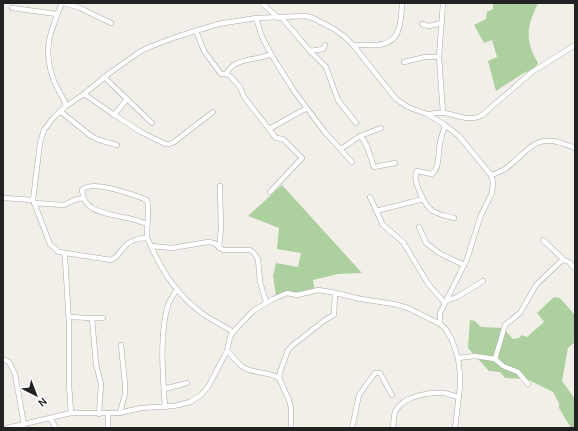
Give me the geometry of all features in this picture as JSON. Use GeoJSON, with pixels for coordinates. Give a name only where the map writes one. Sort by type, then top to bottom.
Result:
{"type":"FeatureCollection","features":[{"type":"Feature","properties":{"kind":"street"},"geometry":{"type":"LineString","coordinates":[[66,106],[54,83],[49,66],[48,54],[49,36],[63,3],[80,8],[111,23]]}},
{"type":"Feature","properties":{"kind":"street"},"geometry":{"type":"LineString","coordinates":[[262,3],[280,18],[326,67],[338,100],[356,123]]}},
{"type":"Feature","properties":{"kind":"street"},"geometry":{"type":"LineString","coordinates":[[354,46],[385,44],[390,42],[396,34],[401,21],[402,3]]}},
{"type":"Feature","properties":{"kind":"street"},"geometry":{"type":"LineString","coordinates":[[443,3],[440,57],[443,113]]}},
{"type":"Feature","properties":{"kind":"street"},"geometry":{"type":"LineString","coordinates":[[12,8],[58,14]]}},
{"type":"Feature","properties":{"kind":"street"},"geometry":{"type":"LineString","coordinates":[[147,238],[133,240],[125,246],[116,258],[112,260],[74,253],[64,253],[54,249],[50,244],[34,202],[41,138],[46,126],[60,111],[84,94],[110,72],[152,46],[218,24],[256,18],[306,16],[313,18],[334,29],[345,37],[354,46],[396,99],[408,108],[427,114],[459,136],[491,175],[493,182],[492,192],[481,215],[464,265],[444,302],[440,314],[440,324]]}},
{"type":"Feature","properties":{"kind":"street"},"geometry":{"type":"LineString","coordinates":[[256,18],[260,33],[290,86],[324,131],[352,162]]}},
{"type":"Feature","properties":{"kind":"street"},"geometry":{"type":"LineString","coordinates":[[422,24],[429,26],[442,23]]}},
{"type":"Feature","properties":{"kind":"street"},"geometry":{"type":"LineString","coordinates":[[196,31],[204,51],[221,74],[230,76],[240,87],[244,97],[276,138],[283,139],[302,158],[270,192]]}},
{"type":"Feature","properties":{"kind":"street"},"geometry":{"type":"LineString","coordinates":[[310,51],[323,49],[325,45]]}},
{"type":"Feature","properties":{"kind":"street"},"geometry":{"type":"LineString","coordinates":[[427,114],[443,113],[458,117],[472,118],[481,116],[532,72],[575,45]]}},
{"type":"Feature","properties":{"kind":"street"},"geometry":{"type":"LineString","coordinates":[[226,74],[230,67],[237,63],[271,54]]}},
{"type":"Feature","properties":{"kind":"street"},"geometry":{"type":"LineString","coordinates":[[404,62],[425,57],[440,57]]}},
{"type":"Feature","properties":{"kind":"street"},"geometry":{"type":"LineString","coordinates":[[104,77],[152,123]]}},
{"type":"Feature","properties":{"kind":"street"},"geometry":{"type":"LineString","coordinates":[[84,94],[141,132],[165,144],[174,142],[213,112]]}},
{"type":"Feature","properties":{"kind":"street"},"geometry":{"type":"LineString","coordinates":[[114,114],[127,99]]}},
{"type":"Feature","properties":{"kind":"street"},"geometry":{"type":"LineString","coordinates":[[269,129],[307,108]]}},
{"type":"Feature","properties":{"kind":"street"},"geometry":{"type":"LineString","coordinates":[[60,111],[91,136],[117,145]]}},
{"type":"Feature","properties":{"kind":"street"},"geometry":{"type":"LineString","coordinates":[[445,125],[439,149],[439,162],[434,173],[432,174],[419,171],[415,174],[415,181],[423,199],[432,211],[454,218]]}},
{"type":"Feature","properties":{"kind":"street"},"geometry":{"type":"LineString","coordinates":[[341,149],[360,136],[381,128]]}},
{"type":"Feature","properties":{"kind":"street"},"geometry":{"type":"LineString","coordinates":[[360,136],[374,167],[395,163]]}},
{"type":"Feature","properties":{"kind":"street"},"geometry":{"type":"LineString","coordinates":[[491,175],[510,165],[531,146],[538,142],[551,141],[575,148]]}},
{"type":"Feature","properties":{"kind":"street"},"geometry":{"type":"LineString","coordinates":[[219,248],[221,229],[220,186]]}},
{"type":"Feature","properties":{"kind":"street"},"geometry":{"type":"LineString","coordinates":[[146,224],[122,216],[101,212],[88,204],[83,198],[82,190],[84,187],[114,189],[139,197],[148,202],[146,224],[147,238],[163,271],[177,289],[205,315],[233,332]]}},
{"type":"Feature","properties":{"kind":"street"},"geometry":{"type":"LineString","coordinates":[[370,197],[382,225],[403,242],[430,285],[444,302]]}},
{"type":"Feature","properties":{"kind":"street"},"geometry":{"type":"LineString","coordinates":[[3,198],[64,206],[74,200],[83,198]]}},
{"type":"Feature","properties":{"kind":"street"},"geometry":{"type":"LineString","coordinates":[[376,211],[423,199]]}},
{"type":"Feature","properties":{"kind":"street"},"geometry":{"type":"LineString","coordinates":[[419,227],[426,243],[439,253],[464,265]]}},
{"type":"Feature","properties":{"kind":"street"},"geometry":{"type":"LineString","coordinates":[[543,240],[575,269]]}},
{"type":"Feature","properties":{"kind":"street"},"geometry":{"type":"LineString","coordinates":[[151,246],[172,248],[208,242],[214,243],[219,248],[225,250],[245,250],[253,252],[258,259],[260,282],[266,302]]}},
{"type":"Feature","properties":{"kind":"street"},"geometry":{"type":"LineString","coordinates":[[64,253],[71,413]]}},
{"type":"Feature","properties":{"kind":"street"},"geometry":{"type":"LineString","coordinates":[[495,359],[505,325],[520,313],[536,285],[564,260]]}},
{"type":"Feature","properties":{"kind":"street"},"geometry":{"type":"LineString","coordinates":[[444,302],[457,297],[483,281]]}},
{"type":"Feature","properties":{"kind":"street"},"geometry":{"type":"LineString","coordinates":[[165,408],[162,367],[164,330],[168,306],[177,289]]}},
{"type":"Feature","properties":{"kind":"street"},"geometry":{"type":"LineString","coordinates":[[7,428],[24,425],[35,426],[50,418],[71,413],[120,413],[141,408],[165,408],[190,402],[201,395],[212,379],[227,351],[230,337],[250,314],[266,302],[287,293],[297,295],[318,290],[361,300],[394,304],[408,308],[445,328],[452,340],[458,358],[460,374],[456,428]]}},
{"type":"Feature","properties":{"kind":"street"},"geometry":{"type":"LineString","coordinates":[[291,428],[291,408],[279,378],[280,372],[288,350],[325,320],[334,315],[335,293]]}},
{"type":"Feature","properties":{"kind":"street"},"geometry":{"type":"LineString","coordinates":[[68,317],[85,317],[92,319],[103,318]]}},
{"type":"Feature","properties":{"kind":"street"},"geometry":{"type":"LineString","coordinates":[[92,319],[96,364],[101,384],[99,414]]}},
{"type":"Feature","properties":{"kind":"street"},"geometry":{"type":"LineString","coordinates":[[120,413],[125,394],[121,346]]}},
{"type":"Feature","properties":{"kind":"street"},"geometry":{"type":"LineString","coordinates":[[227,351],[243,368],[272,374],[279,378]]}},
{"type":"Feature","properties":{"kind":"street"},"geometry":{"type":"LineString","coordinates":[[458,358],[475,356],[495,359],[503,366],[518,372],[528,384]]}},
{"type":"Feature","properties":{"kind":"street"},"geometry":{"type":"LineString","coordinates":[[3,359],[9,362],[15,374],[24,425]]}},
{"type":"Feature","properties":{"kind":"street"},"geometry":{"type":"LineString","coordinates":[[352,428],[359,395],[375,373],[380,373],[392,395]]}},
{"type":"Feature","properties":{"kind":"street"},"geometry":{"type":"LineString","coordinates":[[164,389],[186,383]]}},
{"type":"Feature","properties":{"kind":"street"},"geometry":{"type":"LineString","coordinates":[[393,428],[395,410],[410,398],[422,395],[444,393],[459,397]]}},
{"type":"Feature","properties":{"kind":"street"},"geometry":{"type":"LineString","coordinates":[[108,414],[108,428]]}},
{"type":"Feature","properties":{"kind":"street"},"geometry":{"type":"LineString","coordinates":[[50,418],[56,428]]}},
{"type":"Feature","properties":{"kind":"green space"},"geometry":{"type":"Polygon","coordinates":[[[493,3],[538,3],[529,26],[529,40],[538,63],[535,68],[522,74],[496,91],[488,61],[497,57],[492,40],[484,43],[474,25],[486,19],[487,12],[493,9],[493,3]]]}},
{"type":"Feature","properties":{"kind":"green space"},"geometry":{"type":"Polygon","coordinates":[[[282,185],[362,273],[338,274],[313,280],[315,291],[296,296],[276,296],[273,276],[276,263],[298,267],[301,253],[277,249],[279,228],[248,216],[282,185]]]}},
{"type":"Feature","properties":{"kind":"green space"},"geometry":{"type":"Polygon","coordinates":[[[554,297],[560,298],[575,315],[575,342],[568,348],[562,381],[575,399],[575,428],[571,428],[559,408],[559,403],[553,392],[527,379],[505,378],[500,372],[489,371],[468,348],[470,320],[475,321],[481,327],[503,328],[513,339],[519,338],[522,335],[527,337],[544,322],[537,313],[554,297]]]}}]}
